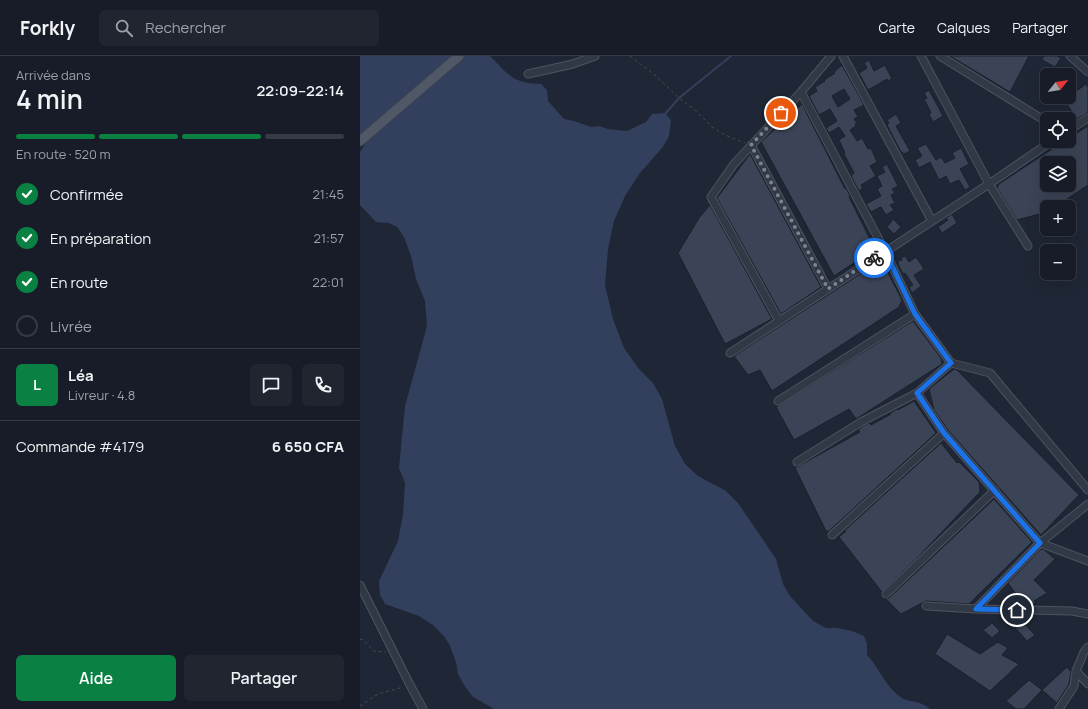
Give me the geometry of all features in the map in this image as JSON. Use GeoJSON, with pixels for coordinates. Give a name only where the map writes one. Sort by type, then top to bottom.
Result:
{"type":"FeatureCollection","features":[{"type":"Feature","properties":{"kind":"main road"},"geometry":{"type":"LineString","coordinates":[[360,141],[459,56]]}},
{"type":"Feature","properties":{"kind":"street"},"geometry":{"type":"LineString","coordinates":[[570,56],[573,64]]}},
{"type":"Feature","properties":{"kind":"street"},"geometry":{"type":"LineString","coordinates":[[528,74],[573,64],[595,56]]}},
{"type":"Feature","properties":{"kind":"street"},"geometry":{"type":"LineString","coordinates":[[779,321],[711,197],[734,164],[801,92],[831,56]]}},
{"type":"Feature","properties":{"kind":"street"},"geometry":{"type":"LineString","coordinates":[[843,56],[932,221]]}},
{"type":"Feature","properties":{"kind":"street"},"geometry":{"type":"LineString","coordinates":[[921,56],[989,184],[1028,246]]}},
{"type":"Feature","properties":{"kind":"street"},"geometry":{"type":"LineString","coordinates":[[940,56],[1040,118]]}},
{"type":"Feature","properties":{"kind":"street"},"geometry":{"type":"LineString","coordinates":[[1070,56],[1088,72]]}},
{"type":"Feature","properties":{"kind":"street"},"geometry":{"type":"LineString","coordinates":[[801,92],[885,251],[915,314],[951,363],[990,373],[1088,490]]}},
{"type":"Feature","properties":{"kind":"street"},"geometry":{"type":"LineString","coordinates":[[1076,126],[1088,118]]}},
{"type":"Feature","properties":{"kind":"street"},"geometry":{"type":"LineString","coordinates":[[751,145],[828,289]]}},
{"type":"Feature","properties":{"kind":"street"},"geometry":{"type":"LineString","coordinates":[[730,353],[1042,148]]}},
{"type":"Feature","properties":{"kind":"street"},"geometry":{"type":"LineString","coordinates":[[778,401],[915,314]]}},
{"type":"Feature","properties":{"kind":"street"},"geometry":{"type":"LineString","coordinates":[[797,462],[861,422],[917,393],[951,363]]}},
{"type":"Feature","properties":{"kind":"street"},"geometry":{"type":"LineString","coordinates":[[917,393],[944,433],[1040,543],[1088,561]]}},
{"type":"Feature","properties":{"kind":"street"},"geometry":{"type":"LineString","coordinates":[[832,535],[944,433]]}},
{"type":"Feature","properties":{"kind":"street"},"geometry":{"type":"LineString","coordinates":[[886,594],[995,490]]}},
{"type":"Feature","properties":{"kind":"street"},"geometry":{"type":"LineString","coordinates":[[976,609],[1040,543],[1088,504]]}},
{"type":"Feature","properties":{"kind":"street"},"geometry":{"type":"LineString","coordinates":[[360,585],[423,709]]}},
{"type":"Feature","properties":{"kind":"street"},"geometry":{"type":"LineString","coordinates":[[926,606],[976,609],[1072,611],[1088,614]]}},
{"type":"Feature","properties":{"kind":"street"},"geometry":{"type":"LineString","coordinates":[[1059,709],[1074,686],[1076,671],[1084,652],[1088,647]]}},
{"type":"Feature","properties":{"kind":"street"},"geometry":{"type":"LineString","coordinates":[[1076,671],[1088,684]]}},
{"type":"Feature","properties":{"kind":"path"},"geometry":{"type":"LineString","coordinates":[[630,56],[656,76],[712,127],[725,135],[751,145]]}},
{"type":"Feature","properties":{"kind":"path"},"geometry":{"type":"LineString","coordinates":[[360,639],[364,640],[373,651],[394,653]]}},
{"type":"Feature","properties":{"kind":"path"},"geometry":{"type":"LineString","coordinates":[[360,706],[378,694],[410,685]]}},
{"type":"Feature","properties":{"kind":"water"},"geometry":{"type":"Polygon","coordinates":[[[360,56],[490,56],[507,73],[517,80],[541,84],[547,90],[548,101],[564,119],[591,127],[599,126],[608,129],[627,131],[646,122],[652,114],[665,113],[671,120],[669,136],[662,148],[640,173],[625,196],[614,221],[608,249],[605,285],[613,319],[624,348],[639,369],[653,383],[662,399],[675,446],[685,464],[698,476],[726,491],[738,503],[776,559],[783,584],[790,596],[813,621],[826,628],[837,628],[852,631],[864,636],[867,644],[867,655],[896,694],[907,700],[925,705],[930,709],[494,709],[473,697],[464,685],[458,674],[456,662],[450,646],[444,636],[433,625],[419,616],[385,604],[380,595],[379,581],[398,541],[403,514],[405,483],[399,468],[405,406],[427,326],[425,301],[416,279],[411,256],[404,237],[397,227],[389,223],[376,222],[360,205],[360,152],[375,129],[360,141],[360,56]]]}},
{"type":"Feature","properties":{"kind":"building"},"geometry":{"type":"Polygon","coordinates":[[[950,56],[1029,56],[1010,92],[950,56]]]}},
{"type":"Feature","properties":{"kind":"building"},"geometry":{"type":"Polygon","coordinates":[[[1044,56],[1057,56],[1061,58],[1055,67],[1042,60],[1044,56]]]}},
{"type":"Feature","properties":{"kind":"building"},"geometry":{"type":"Polygon","coordinates":[[[869,60],[874,71],[885,65],[892,79],[888,81],[887,79],[868,90],[859,73],[867,68],[864,63],[869,60]]]}},
{"type":"Feature","properties":{"kind":"building"},"geometry":{"type":"Polygon","coordinates":[[[842,65],[864,105],[854,110],[858,117],[854,119],[857,123],[855,124],[856,126],[850,130],[857,141],[862,138],[868,149],[871,148],[877,162],[870,166],[876,176],[861,185],[863,188],[859,191],[851,176],[854,173],[844,154],[845,153],[839,140],[845,136],[839,127],[829,133],[826,128],[837,121],[830,109],[819,115],[809,96],[817,91],[815,87],[825,81],[824,80],[835,73],[834,72],[842,65]],[[844,89],[832,96],[838,107],[850,99],[844,89]]]}},
{"type":"Feature","properties":{"kind":"building"},"geometry":{"type":"Polygon","coordinates":[[[1086,84],[1088,87],[1088,113],[1077,119],[1076,112],[1072,112],[1067,104],[1076,104],[1076,91],[1086,84]]]}},
{"type":"Feature","properties":{"kind":"building"},"geometry":{"type":"Polygon","coordinates":[[[929,90],[943,116],[933,122],[929,114],[931,113],[924,99],[927,98],[924,93],[929,90]]]}},
{"type":"Feature","properties":{"kind":"building"},"geometry":{"type":"Polygon","coordinates":[[[802,104],[845,189],[846,188],[875,249],[834,276],[761,142],[802,104]]]}},
{"type":"Feature","properties":{"kind":"building"},"geometry":{"type":"Polygon","coordinates":[[[896,114],[901,123],[896,126],[910,151],[904,154],[901,152],[887,125],[889,123],[887,120],[896,114]]]}},
{"type":"Feature","properties":{"kind":"building"},"geometry":{"type":"Polygon","coordinates":[[[1088,126],[1088,185],[1066,200],[1040,200],[1040,214],[1017,220],[997,188],[999,184],[1040,157],[1040,192],[1076,192],[1076,156],[1041,156],[1053,148],[1076,148],[1076,134],[1088,126]]]}},
{"type":"Feature","properties":{"kind":"building"},"geometry":{"type":"Polygon","coordinates":[[[926,144],[936,160],[941,157],[945,163],[955,158],[952,153],[961,148],[969,164],[960,169],[970,187],[965,190],[959,180],[950,184],[946,176],[939,180],[930,162],[919,168],[915,160],[922,156],[917,148],[926,144]]]}},
{"type":"Feature","properties":{"kind":"building"},"geometry":{"type":"Polygon","coordinates":[[[750,154],[821,287],[781,314],[717,198],[750,154]]]}},
{"type":"Feature","properties":{"kind":"building"},"geometry":{"type":"Polygon","coordinates":[[[887,164],[898,186],[892,189],[895,193],[891,195],[895,203],[890,205],[894,210],[886,215],[881,207],[871,212],[866,204],[881,196],[877,189],[882,186],[877,176],[885,172],[882,167],[887,164]]]}},
{"type":"Feature","properties":{"kind":"building"},"geometry":{"type":"Polygon","coordinates":[[[710,205],[772,319],[725,344],[678,253],[699,218],[710,205]]]}},
{"type":"Feature","properties":{"kind":"building"},"geometry":{"type":"Polygon","coordinates":[[[952,214],[957,223],[942,233],[938,227],[948,220],[946,218],[952,214]]]}},
{"type":"Feature","properties":{"kind":"building"},"geometry":{"type":"Polygon","coordinates":[[[893,219],[901,227],[894,234],[887,227],[893,219]]]}},
{"type":"Feature","properties":{"kind":"building"},"geometry":{"type":"Polygon","coordinates":[[[905,256],[909,262],[916,257],[924,269],[914,275],[921,286],[912,293],[909,287],[913,285],[905,273],[903,274],[898,261],[902,260],[901,258],[905,256]]]}},
{"type":"Feature","properties":{"kind":"building"},"geometry":{"type":"Polygon","coordinates":[[[871,267],[885,267],[902,300],[899,307],[772,391],[760,370],[748,375],[734,356],[871,267]]]}},
{"type":"Feature","properties":{"kind":"building"},"geometry":{"type":"Polygon","coordinates":[[[913,321],[941,358],[942,364],[856,419],[849,409],[794,440],[776,407],[913,321]]]}},
{"type":"Feature","properties":{"kind":"building"},"geometry":{"type":"Polygon","coordinates":[[[954,369],[957,370],[1079,495],[1041,535],[948,430],[934,410],[929,389],[954,369]]]}},
{"type":"Feature","properties":{"kind":"building"},"geometry":{"type":"Polygon","coordinates":[[[914,401],[936,433],[829,531],[826,531],[795,468],[860,432],[858,430],[863,426],[869,423],[871,425],[897,409],[898,410],[914,401]]]}},
{"type":"Feature","properties":{"kind":"building"},"geometry":{"type":"Polygon","coordinates":[[[941,443],[957,463],[959,462],[979,482],[980,492],[920,555],[882,592],[839,537],[941,443]]]}},
{"type":"Feature","properties":{"kind":"building"},"geometry":{"type":"Polygon","coordinates":[[[994,499],[1032,542],[969,604],[926,601],[901,614],[886,599],[889,598],[994,499]]]}},
{"type":"Feature","properties":{"kind":"building"},"geometry":{"type":"Polygon","coordinates":[[[1043,549],[1055,559],[1034,580],[1047,593],[1034,601],[1036,602],[1032,605],[1024,605],[1008,583],[1040,550],[1043,549]]]}},
{"type":"Feature","properties":{"kind":"building"},"geometry":{"type":"Polygon","coordinates":[[[1017,616],[1035,635],[1027,641],[1011,623],[1017,616]]]}},
{"type":"Feature","properties":{"kind":"building"},"geometry":{"type":"Polygon","coordinates":[[[992,623],[1000,631],[992,638],[983,630],[992,623]]]}},
{"type":"Feature","properties":{"kind":"building"},"geometry":{"type":"Polygon","coordinates":[[[947,634],[980,654],[998,642],[1008,648],[1002,655],[1019,664],[990,691],[935,654],[947,634]]]}},
{"type":"Feature","properties":{"kind":"building"},"geometry":{"type":"Polygon","coordinates":[[[1067,667],[1071,672],[1069,684],[1057,703],[1042,690],[1067,667]]]}},
{"type":"Feature","properties":{"kind":"building"},"geometry":{"type":"Polygon","coordinates":[[[1029,680],[1042,690],[1024,709],[1016,709],[1006,701],[1029,680]]]}},
{"type":"Feature","properties":{"kind":"waterway"},"geometry":{"type":"LineString","coordinates":[[665,114],[679,98],[731,56]]}},
{"type":"Feature","properties":{"kind":"way so far"},"geometry":{"type":"LineString","coordinates":[[781,113],[751,145],[828,289],[874,258]]}},
{"type":"Feature","properties":{"kind":"route"},"geometry":{"type":"LineString","coordinates":[[874,258],[885,251],[915,314],[951,363],[917,393],[944,433],[1040,543],[976,609],[1017,610]]}}]}
